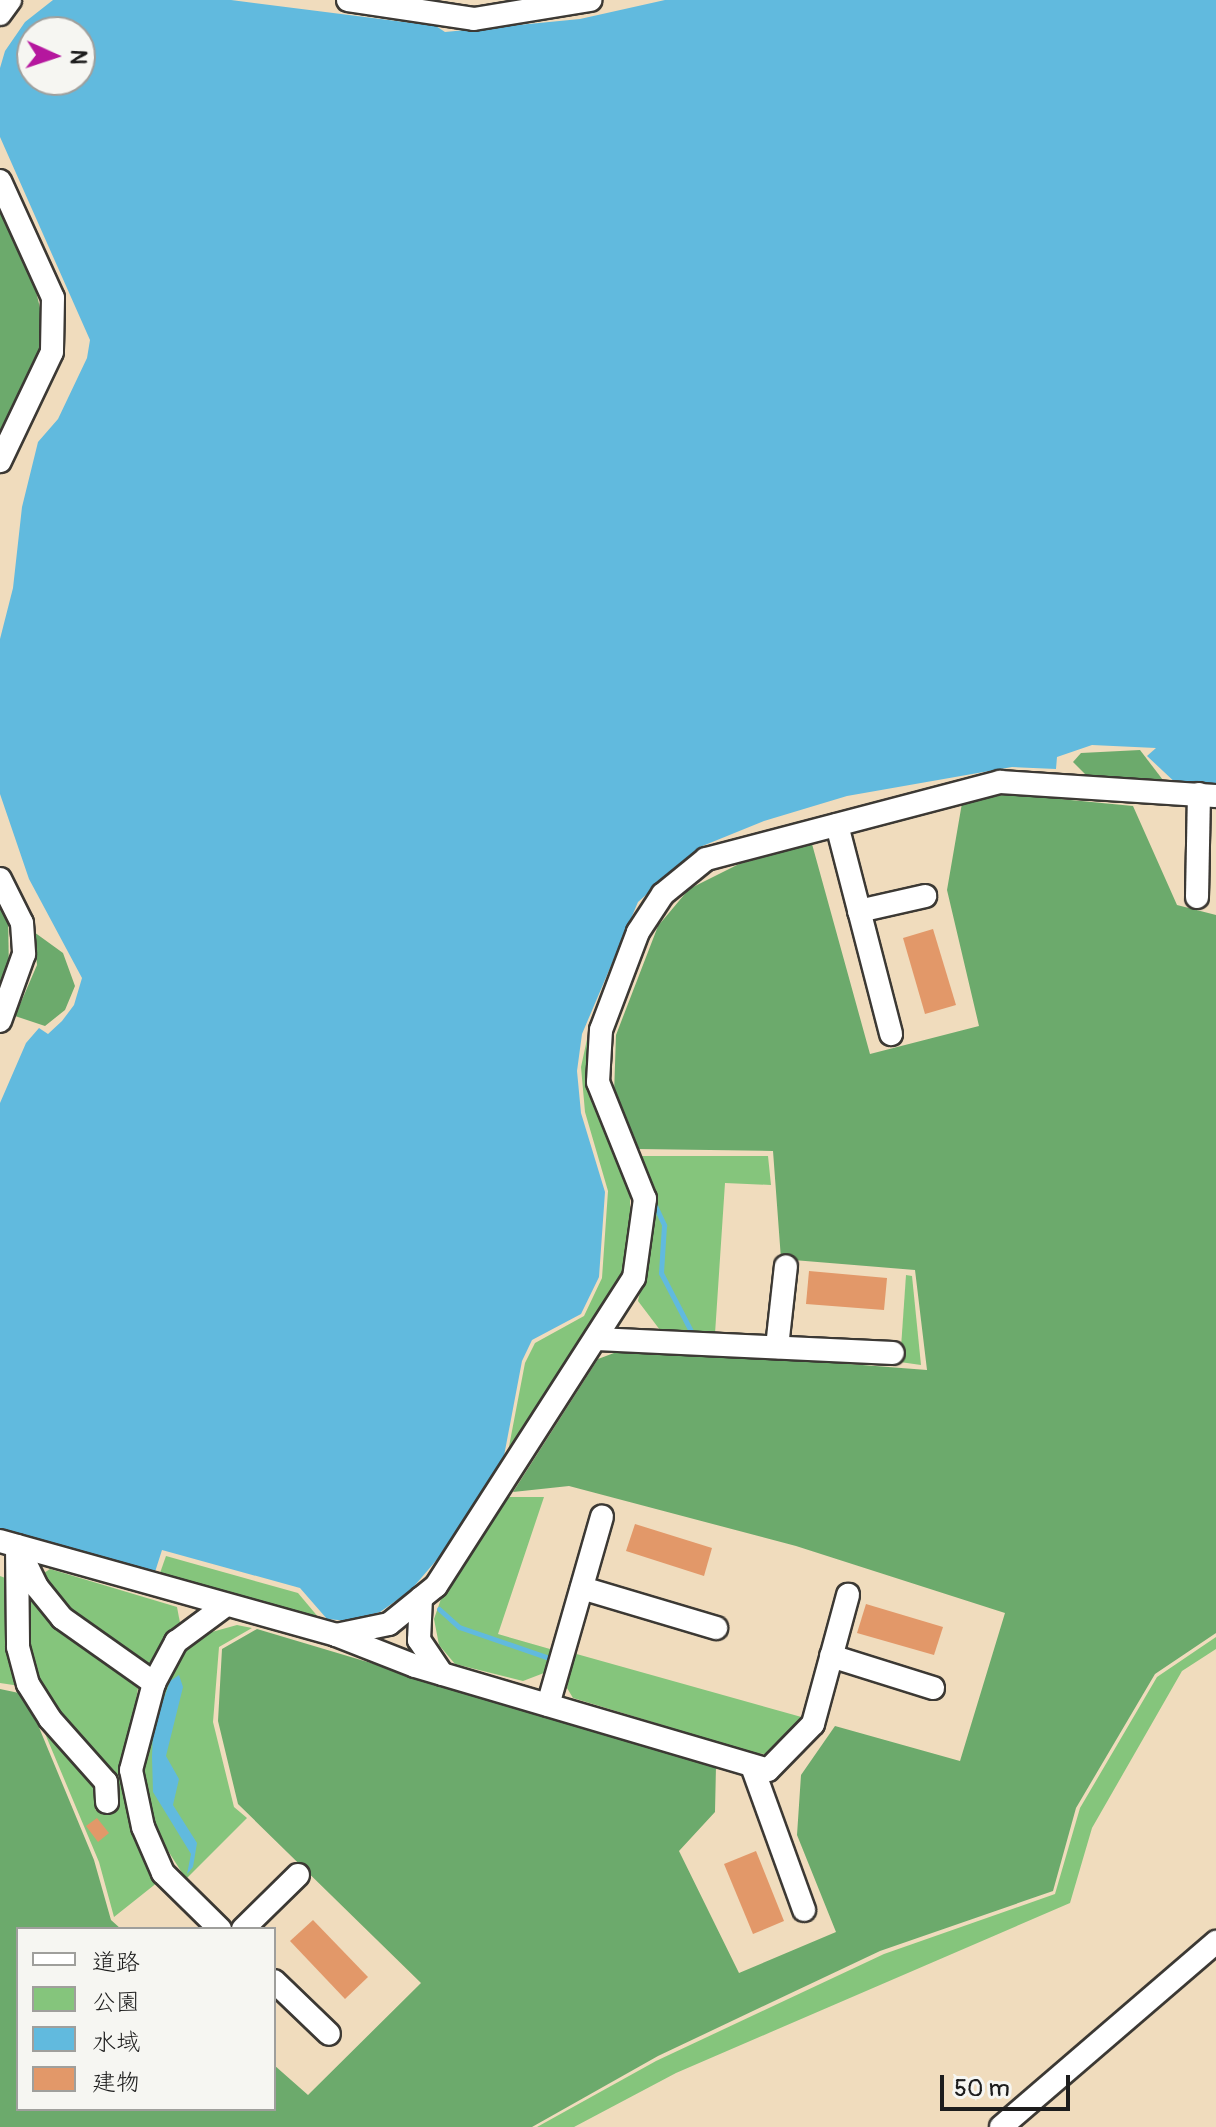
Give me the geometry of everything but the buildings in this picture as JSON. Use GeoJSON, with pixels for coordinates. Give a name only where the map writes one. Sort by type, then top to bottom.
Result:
{"type":"FeatureCollection","features":[{"type":"Feature","properties":{"kind":"street"},"geometry":{"type":"LineString","coordinates":[[0,14],[10,0]]}},
{"type":"Feature","properties":{"kind":"street"},"geometry":{"type":"LineString","coordinates":[[348,0],[399,5],[474,19],[590,0]]}},
{"type":"Feature","properties":{"kind":"street"},"geometry":{"type":"LineString","coordinates":[[0,181],[53,298],[52,352],[0,461]]}},
{"type":"Feature","properties":{"kind":"street"},"geometry":{"type":"LineString","coordinates":[[336,1635],[389,1624],[436,1586],[634,1278],[645,1199],[598,1082],[601,1030],[638,932],[663,894],[706,859],[1000,782],[1208,795],[1207,843],[1197,897]]}},
{"type":"Feature","properties":{"kind":"street"},"geometry":{"type":"LineString","coordinates":[[837,825],[891,1034]]}},
{"type":"Feature","properties":{"kind":"street"},"geometry":{"type":"LineString","coordinates":[[0,879],[22,923],[24,954],[0,1021]]}},
{"type":"Feature","properties":{"kind":"street"},"geometry":{"type":"LineString","coordinates":[[859,911],[925,896]]}},
{"type":"Feature","properties":{"kind":"street"},"geometry":{"type":"LineString","coordinates":[[777,1347],[786,1266]]}},
{"type":"Feature","properties":{"kind":"street"},"geometry":{"type":"LineString","coordinates":[[597,1339],[893,1353]]}},
{"type":"Feature","properties":{"kind":"street"},"geometry":{"type":"LineString","coordinates":[[548,1705],[602,1517]]}},
{"type":"Feature","properties":{"kind":"street"},"geometry":{"type":"LineString","coordinates":[[6,1548],[336,1635],[442,1674],[768,1770],[813,1724],[848,1595]]}},
{"type":"Feature","properties":{"kind":"street"},"geometry":{"type":"LineString","coordinates":[[6,1548],[62,1618],[154,1683]]}},
{"type":"Feature","properties":{"kind":"street"},"geometry":{"type":"LineString","coordinates":[[6,1548],[18,1647],[28,1684],[50,1719],[106,1782],[107,1802]]}},
{"type":"Feature","properties":{"kind":"street"},"geometry":{"type":"LineString","coordinates":[[582,1588],[716,1628]]}},
{"type":"Feature","properties":{"kind":"street"},"geometry":{"type":"LineString","coordinates":[[421,1598],[419,1640],[442,1674]]}},
{"type":"Feature","properties":{"kind":"street"},"geometry":{"type":"LineString","coordinates":[[218,1927],[163,1873],[143,1827],[131,1770],[154,1683],[176,1642],[226,1605]]}},
{"type":"Feature","properties":{"kind":"street"},"geometry":{"type":"LineString","coordinates":[[831,1656],[933,1688]]}},
{"type":"Feature","properties":{"kind":"street"},"geometry":{"type":"LineString","coordinates":[[752,1766],[804,1910]]}},
{"type":"Feature","properties":{"kind":"street"},"geometry":{"type":"LineString","coordinates":[[245,1927],[298,1875]]}},
{"type":"Feature","properties":{"kind":"street"},"geometry":{"type":"LineString","coordinates":[[1001,2127],[1216,1942]]}},
{"type":"Feature","properties":{"kind":"street"},"geometry":{"type":"LineString","coordinates":[[276,1983],[329,2034]]}},
{"type":"Feature","properties":{"kind":"green space"},"geometry":{"type":"Polygon","coordinates":[[[0,205],[30,266],[45,329],[34,376],[0,438],[0,205]]]}},
{"type":"Feature","properties":{"kind":"green space"},"geometry":{"type":"Polygon","coordinates":[[[1140,750],[1166,784],[1088,777],[1073,762],[1081,753],[1140,750]]]}},
{"type":"Feature","properties":{"kind":"green space"},"geometry":{"type":"Polygon","coordinates":[[[1008,794],[1133,806],[1177,905],[1216,915],[1216,1633],[1155,1674],[1076,1808],[1053,1891],[880,1951],[658,2056],[532,2127],[0,2127],[0,1689],[19,1693],[38,1725],[94,1860],[111,1920],[119,1927],[16,1927],[16,2111],[276,2111],[276,2067],[308,2095],[421,1983],[238,1804],[218,1721],[222,1649],[257,1629],[716,1766],[715,1812],[679,1851],[739,1973],[836,1932],[797,1835],[801,1775],[835,1726],[960,1761],[1005,1613],[796,1546],[569,1486],[513,1492],[598,1359],[630,1347],[927,1370],[915,1270],[781,1259],[773,1151],[638,1149],[614,1094],[616,1035],[658,926],[689,889],[739,864],[812,844],[870,1054],[979,1026],[947,890],[962,803],[1008,794]]]}},
{"type":"Feature","properties":{"kind":"green space"},"geometry":{"type":"Polygon","coordinates":[[[0,904],[8,914],[9,974],[0,995],[0,904]]]}},
{"type":"Feature","properties":{"kind":"green space"},"geometry":{"type":"Polygon","coordinates":[[[34,932],[63,953],[75,986],[65,1010],[45,1026],[15,1016],[37,965],[34,932]]]}},
{"type":"Feature","properties":{"kind":"green space"},"geometry":{"type":"Polygon","coordinates":[[[589,1030],[588,1067],[630,1186],[630,1246],[617,1286],[597,1322],[544,1394],[507,1457],[525,1363],[535,1343],[584,1316],[602,1278],[608,1191],[585,1112],[581,1067],[589,1030]]]}},
{"type":"Feature","properties":{"kind":"green space"},"geometry":{"type":"Polygon","coordinates":[[[640,1156],[768,1156],[771,1185],[725,1183],[715,1334],[660,1330],[638,1301],[654,1226],[650,1179],[640,1156]]]}},
{"type":"Feature","properties":{"kind":"green space"},"geometry":{"type":"Polygon","coordinates":[[[906,1275],[912,1276],[921,1365],[900,1362],[906,1275]]]}},
{"type":"Feature","properties":{"kind":"green space"},"geometry":{"type":"Polygon","coordinates":[[[506,1497],[544,1497],[498,1634],[557,1651],[544,1673],[523,1681],[455,1664],[439,1645],[434,1619],[442,1596],[506,1497]]]}},
{"type":"Feature","properties":{"kind":"green space"},"geometry":{"type":"Polygon","coordinates":[[[166,1556],[298,1593],[319,1618],[301,1618],[160,1573],[166,1556]]]}},
{"type":"Feature","properties":{"kind":"green space"},"geometry":{"type":"Polygon","coordinates":[[[50,1569],[177,1607],[181,1628],[149,1664],[139,1663],[67,1613],[44,1582],[44,1573],[50,1569]]]}},
{"type":"Feature","properties":{"kind":"green space"},"geometry":{"type":"Polygon","coordinates":[[[0,1576],[8,1579],[20,1686],[0,1683],[0,1576]]]}},
{"type":"Feature","properties":{"kind":"green space"},"geometry":{"type":"Polygon","coordinates":[[[31,1596],[138,1688],[128,1751],[158,1882],[114,1917],[99,1862],[41,1724],[85,1766],[96,1789],[95,1810],[108,1809],[86,1746],[39,1689],[26,1651],[23,1603],[31,1596]]]}},
{"type":"Feature","properties":{"kind":"green space"},"geometry":{"type":"Polygon","coordinates":[[[237,1625],[252,1628],[219,1647],[213,1722],[234,1807],[247,1818],[186,1879],[147,1818],[142,1777],[147,1732],[161,1685],[183,1647],[201,1635],[237,1625]]]}},
{"type":"Feature","properties":{"kind":"green space"},"geometry":{"type":"Polygon","coordinates":[[[1216,1637],[1216,1649],[1182,1671],[1092,1828],[1070,1903],[676,2073],[574,2127],[537,2127],[656,2061],[884,1954],[1055,1894],[1080,1808],[1157,1677],[1216,1637]]]}},
{"type":"Feature","properties":{"kind":"green space"},"geometry":{"type":"Polygon","coordinates":[[[573,1653],[805,1718],[773,1755],[754,1753],[573,1698],[567,1688],[573,1653]]]}},
{"type":"Feature","properties":{"kind":"water"},"geometry":{"type":"Polygon","coordinates":[[[53,0],[231,0],[436,26],[445,32],[580,19],[665,0],[1216,0],[1216,786],[1179,786],[1147,756],[1156,748],[1092,745],[1057,757],[1056,769],[1012,767],[847,796],[764,821],[700,847],[638,902],[582,1034],[577,1071],[581,1113],[605,1192],[599,1277],[581,1314],[532,1340],[522,1361],[504,1456],[440,1556],[410,1591],[380,1612],[349,1621],[327,1619],[300,1588],[162,1550],[155,1572],[0,1528],[0,1103],[26,1043],[39,1028],[48,1034],[62,1021],[74,1005],[82,978],[29,879],[0,794],[0,639],[13,588],[22,507],[38,442],[58,419],[87,358],[90,340],[0,137],[0,68],[5,51],[16,35],[16,96],[96,96],[96,16],[33,16],[53,0]]]}},
{"type":"Feature","properties":{"kind":"water"},"geometry":{"type":"Polygon","coordinates":[[[179,1675],[183,1687],[166,1756],[179,1779],[173,1805],[197,1843],[193,1867],[187,1874],[191,1854],[153,1792],[153,1729],[170,1681],[179,1675]]]}},
{"type":"Feature","properties":{"kind":"waterway"},"geometry":{"type":"LineString","coordinates":[[652,1199],[664,1225],[661,1273],[691,1331]]}},
{"type":"Feature","properties":{"kind":"waterway"},"geometry":{"type":"LineString","coordinates":[[439,1609],[459,1627],[552,1659]]}}]}
